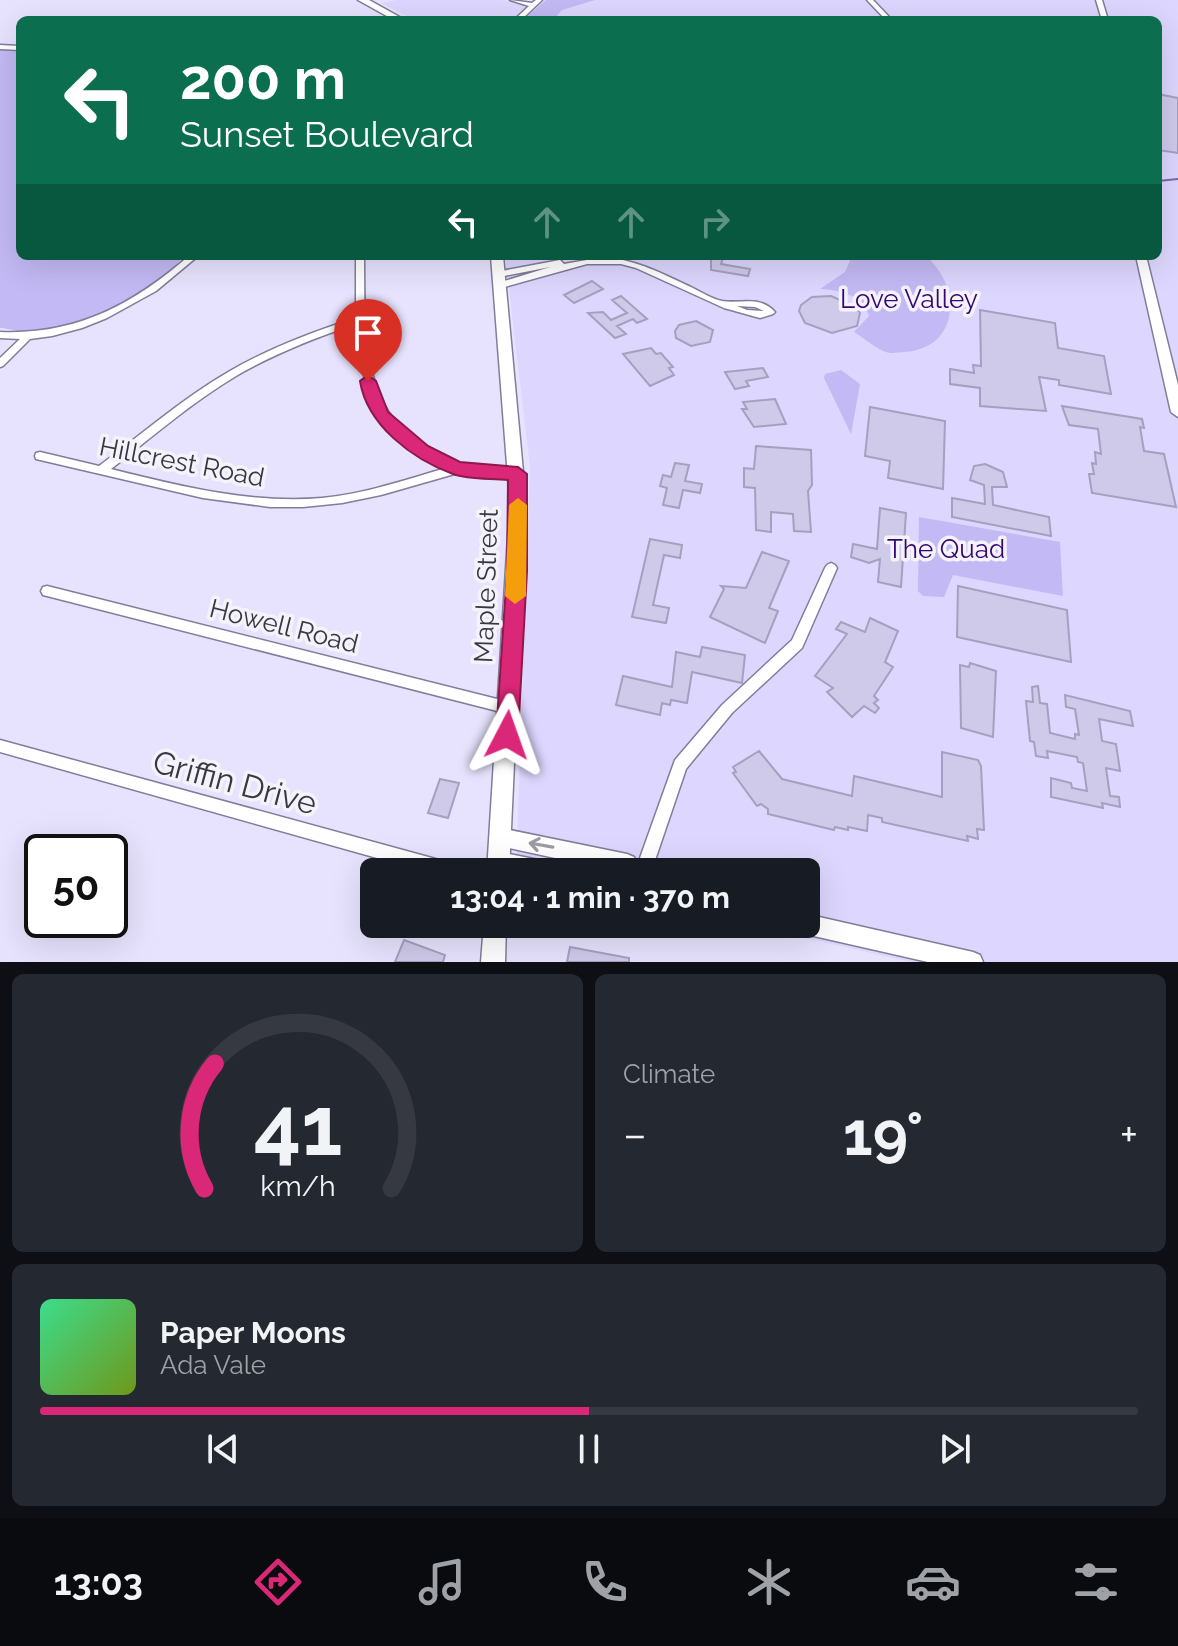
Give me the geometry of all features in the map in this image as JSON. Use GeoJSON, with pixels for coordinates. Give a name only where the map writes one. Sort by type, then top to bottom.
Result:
{"type":"FeatureCollection","features":[{"type":"Feature","properties":{"kind":"main road"},"geometry":{"type":"LineString","coordinates":[[362,0],[393,16]]}},
{"type":"Feature","properties":{"kind":"main road","name":"Maple Street"},"geometry":{"type":"LineString","coordinates":[[498,260],[518,474],[517,571],[499,858]]}},
{"type":"Feature","properties":{"kind":"main road"},"geometry":{"type":"LineString","coordinates":[[493,962],[494,938]]}},
{"type":"Feature","properties":{"kind":"street"},"geometry":{"type":"LineString","coordinates":[[513,0],[536,2]]}},
{"type":"Feature","properties":{"kind":"street"},"geometry":{"type":"LineString","coordinates":[[870,0],[885,16]]}},
{"type":"Feature","properties":{"kind":"street"},"geometry":{"type":"LineString","coordinates":[[521,16],[536,2]]}},
{"type":"Feature","properties":{"kind":"street"},"geometry":{"type":"LineString","coordinates":[[0,335],[46,337],[95,320],[166,279],[189,260]]}},
{"type":"Feature","properties":{"kind":"street"},"geometry":{"type":"LineString","coordinates":[[360,260],[360,320],[371,397],[382,416],[403,439],[457,469],[518,474]]}},
{"type":"Feature","properties":{"kind":"street"},"geometry":{"type":"LineString","coordinates":[[500,280],[577,261],[596,260]]}},
{"type":"Feature","properties":{"kind":"street"},"geometry":{"type":"LineString","coordinates":[[629,260],[724,303]]}},
{"type":"Feature","properties":{"kind":"street"},"geometry":{"type":"LineString","coordinates":[[1142,260],[1178,412]]}},
{"type":"Feature","properties":{"kind":"street"},"geometry":{"type":"LineString","coordinates":[[103,469],[216,384],[250,364],[283,347],[360,320]]}},
{"type":"Feature","properties":{"kind":"street"},"geometry":{"type":"LineString","coordinates":[[0,364],[26,338]]}},
{"type":"Feature","properties":{"kind":"street","name":"Hillcrest Road"},"geometry":{"type":"LineString","coordinates":[[40,456],[255,503],[306,503],[351,497],[457,469]]}},
{"type":"Feature","properties":{"kind":"street"},"geometry":{"type":"LineString","coordinates":[[648,858],[680,765],[727,709],[797,644],[831,568]]}},
{"type":"Feature","properties":{"kind":"street","name":"Howell Road"},"geometry":{"type":"LineString","coordinates":[[47,591],[509,708]]}},
{"type":"Feature","properties":{"kind":"street","name":"Griffin Drive"},"geometry":{"type":"LineString","coordinates":[[0,746],[404,858]]}},
{"type":"Feature","properties":{"kind":"street"},"geometry":{"type":"LineString","coordinates":[[500,837],[608,858]]}},
{"type":"Feature","properties":{"kind":"street"},"geometry":{"type":"LineString","coordinates":[[820,927],[973,962]]}},
{"type":"Feature","properties":{"kind":"shaded area"},"geometry":{"type":"Polygon","coordinates":[[[397,0],[502,0],[536,8],[544,0],[1178,0],[1178,962],[911,962],[805,938],[820,938],[820,858],[516,858],[530,467],[505,260],[1162,260],[1162,16],[406,16],[381,3],[397,0]]]}},
{"type":"Feature","properties":{"kind":"green space"},"geometry":{"type":"Polygon","coordinates":[[[546,0],[595,0],[562,10],[557,16],[528,16],[546,0]]]}},
{"type":"Feature","properties":{"kind":"green space"},"geometry":{"type":"Polygon","coordinates":[[[0,49],[16,50],[16,260],[180,260],[137,294],[73,325],[37,333],[0,328],[0,49]]]}},
{"type":"Feature","properties":{"kind":"green space","name":"Love Valley"},"geometry":{"type":"Polygon","coordinates":[[[850,260],[930,260],[946,284],[950,300],[950,315],[945,329],[936,340],[922,348],[890,353],[878,348],[854,332],[869,316],[862,303],[843,292],[820,289],[845,272],[850,260]]]}},
{"type":"Feature","properties":{"kind":"green space"},"geometry":{"type":"Polygon","coordinates":[[[841,370],[860,384],[851,434],[824,378],[825,374],[841,370]]]}},
{"type":"Feature","properties":{"kind":"green space","name":"The Quad"},"geometry":{"type":"Polygon","coordinates":[[[919,517],[1060,542],[1063,596],[953,575],[944,597],[923,596],[918,591],[919,517]]]}},
{"type":"Feature","properties":{"kind":"building"},"geometry":{"type":"Polygon","coordinates":[[[1162,95],[1178,98],[1178,153],[1162,151],[1162,95]]]}},
{"type":"Feature","properties":{"kind":"building"},"geometry":{"type":"Polygon","coordinates":[[[711,260],[722,260],[721,264],[750,269],[748,276],[711,270],[711,260]]]}},
{"type":"Feature","properties":{"kind":"building"},"geometry":{"type":"Polygon","coordinates":[[[592,281],[603,289],[574,303],[564,295],[592,281]]]}},
{"type":"Feature","properties":{"kind":"building"},"geometry":{"type":"Polygon","coordinates":[[[621,296],[647,319],[637,323],[633,319],[617,326],[626,334],[615,338],[588,313],[603,312],[611,320],[627,313],[612,300],[621,296]]]}},
{"type":"Feature","properties":{"kind":"building"},"geometry":{"type":"Polygon","coordinates":[[[831,296],[856,307],[860,313],[857,326],[832,333],[805,323],[799,311],[801,305],[812,297],[831,296]]]}},
{"type":"Feature","properties":{"kind":"building"},"geometry":{"type":"Polygon","coordinates":[[[980,310],[1055,323],[1058,348],[1104,356],[1111,394],[1059,385],[1059,380],[1039,377],[1046,411],[980,406],[980,388],[950,384],[950,369],[974,373],[973,365],[981,366],[980,310]]]}},
{"type":"Feature","properties":{"kind":"building"},"geometry":{"type":"Polygon","coordinates":[[[696,321],[713,330],[710,342],[691,346],[676,338],[675,331],[679,325],[696,321]]]}},
{"type":"Feature","properties":{"kind":"building"},"geometry":{"type":"Polygon","coordinates":[[[651,348],[656,354],[661,353],[673,367],[669,368],[674,375],[650,386],[623,354],[651,348]]]}},
{"type":"Feature","properties":{"kind":"building"},"geometry":{"type":"Polygon","coordinates":[[[763,368],[768,377],[746,381],[749,386],[735,389],[725,372],[763,368]]]}},
{"type":"Feature","properties":{"kind":"building"},"geometry":{"type":"Polygon","coordinates":[[[775,399],[786,424],[754,427],[742,409],[747,409],[743,402],[775,399]]]}},
{"type":"Feature","properties":{"kind":"building"},"geometry":{"type":"Polygon","coordinates":[[[1062,406],[1142,419],[1144,428],[1140,427],[1144,451],[1164,454],[1176,507],[1092,493],[1089,474],[1094,474],[1092,463],[1096,464],[1095,452],[1101,454],[1098,429],[1069,425],[1062,406]]]}},
{"type":"Feature","properties":{"kind":"building"},"geometry":{"type":"Polygon","coordinates":[[[870,407],[945,421],[943,489],[888,478],[890,461],[865,456],[870,407]]]}},
{"type":"Feature","properties":{"kind":"building"},"geometry":{"type":"Polygon","coordinates":[[[756,446],[811,450],[812,485],[808,491],[811,532],[794,531],[793,514],[771,512],[771,532],[756,530],[755,488],[744,487],[744,468],[754,469],[756,446]]]}},
{"type":"Feature","properties":{"kind":"building"},"geometry":{"type":"Polygon","coordinates":[[[675,463],[689,465],[685,481],[702,484],[700,493],[683,490],[679,508],[663,505],[667,488],[660,486],[663,475],[671,477],[675,463]]]}},
{"type":"Feature","properties":{"kind":"building"},"geometry":{"type":"Polygon","coordinates":[[[985,464],[1003,472],[1007,487],[992,487],[993,505],[1049,517],[1051,536],[952,517],[952,498],[985,504],[984,485],[970,480],[974,466],[985,464]]]}},
{"type":"Feature","properties":{"kind":"building"},"geometry":{"type":"Polygon","coordinates":[[[880,508],[906,513],[901,587],[878,582],[880,559],[869,563],[851,557],[853,544],[877,549],[880,508]]]}},
{"type":"Feature","properties":{"kind":"building"},"geometry":{"type":"Polygon","coordinates":[[[650,539],[682,545],[680,558],[664,555],[653,605],[669,608],[666,623],[632,617],[650,539]]]}},
{"type":"Feature","properties":{"kind":"building"},"geometry":{"type":"Polygon","coordinates":[[[762,552],[789,561],[769,608],[778,611],[765,643],[710,617],[724,589],[721,586],[746,588],[762,552]]]}},
{"type":"Feature","properties":{"kind":"building"},"geometry":{"type":"Polygon","coordinates":[[[958,586],[1067,610],[1071,662],[957,637],[958,586]]]}},
{"type":"Feature","properties":{"kind":"building"},"geometry":{"type":"Polygon","coordinates":[[[870,618],[898,631],[885,662],[893,667],[874,696],[878,700],[874,703],[879,708],[875,713],[864,706],[852,717],[827,692],[833,688],[815,676],[847,634],[836,629],[841,622],[865,632],[870,618]]]}},
{"type":"Feature","properties":{"kind":"building"},"geometry":{"type":"Polygon","coordinates":[[[702,647],[745,655],[742,683],[692,672],[687,703],[671,700],[670,705],[662,703],[660,715],[616,705],[623,676],[672,687],[676,652],[700,657],[702,647]]]}},
{"type":"Feature","properties":{"kind":"building"},"geometry":{"type":"Polygon","coordinates":[[[970,663],[996,671],[993,737],[961,728],[960,665],[969,667],[970,663]]]}},
{"type":"Feature","properties":{"kind":"building"},"geometry":{"type":"Polygon","coordinates":[[[1038,686],[1040,703],[1047,704],[1050,733],[1075,739],[1075,734],[1079,735],[1075,709],[1066,707],[1065,695],[1130,711],[1133,726],[1099,719],[1102,741],[1116,744],[1120,771],[1106,768],[1110,796],[1119,797],[1120,807],[1102,803],[1103,808],[1051,797],[1051,778],[1087,791],[1083,763],[1078,762],[1077,757],[1047,751],[1048,758],[1036,756],[1034,742],[1030,741],[1026,701],[1033,702],[1032,687],[1038,686]]]}},
{"type":"Feature","properties":{"kind":"building"},"geometry":{"type":"Polygon","coordinates":[[[759,751],[782,779],[852,796],[854,776],[942,797],[942,752],[978,760],[981,766],[984,830],[977,829],[978,839],[967,836],[968,841],[882,822],[882,818],[868,815],[867,831],[848,827],[848,830],[835,827],[834,830],[768,814],[768,809],[761,804],[757,806],[733,773],[736,772],[733,767],[759,751]]]}},
{"type":"Feature","properties":{"kind":"building"},"geometry":{"type":"Polygon","coordinates":[[[440,779],[459,783],[448,818],[428,813],[440,779]]]}},
{"type":"Feature","properties":{"kind":"building"},"geometry":{"type":"Polygon","coordinates":[[[404,940],[445,955],[443,962],[395,962],[404,940]]]}},
{"type":"Feature","properties":{"kind":"building"},"geometry":{"type":"Polygon","coordinates":[[[570,947],[629,958],[629,962],[567,962],[570,947]]]}},
{"type":"Feature","properties":{"kind":"waterway"},"geometry":{"type":"LineString","coordinates":[[1162,181],[1178,179]]}},
{"type":"Feature","properties":{"kind":"slow traffic"},"geometry":{"type":"LineString","coordinates":[[515,596],[518,505]]}},
{"type":"Feature","properties":{"kind":"route"},"geometry":{"type":"LineString","coordinates":[[368,381],[371,397],[382,416],[403,439],[421,451],[457,469],[518,474],[517,571],[507,735]]}}]}
